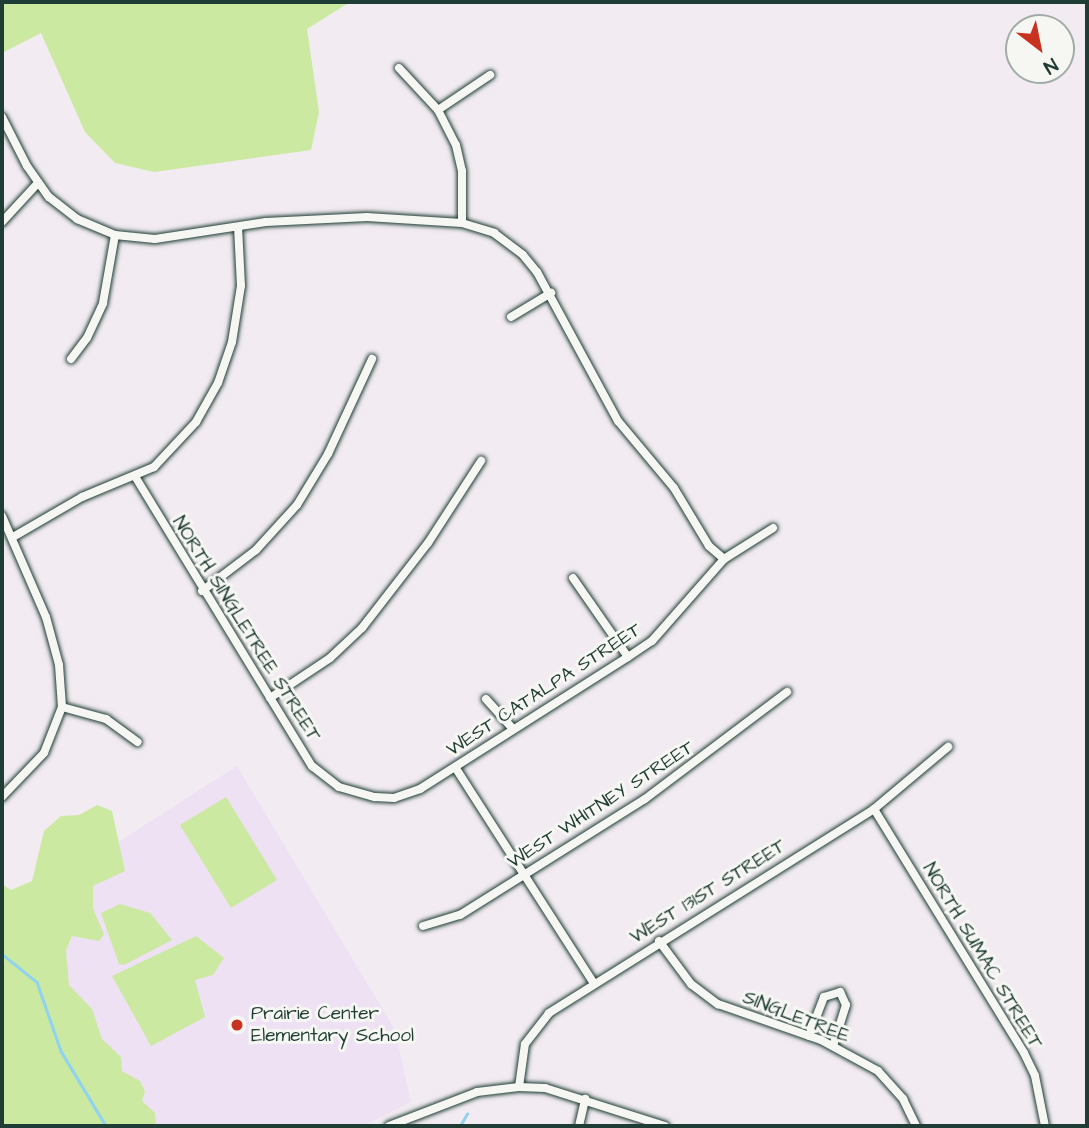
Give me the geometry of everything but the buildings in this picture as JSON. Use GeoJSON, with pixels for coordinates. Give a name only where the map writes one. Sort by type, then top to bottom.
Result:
{"type":"FeatureCollection","features":[{"type":"Feature","properties":{"kind":"street"},"geometry":{"type":"LineString","coordinates":[[399,68],[438,110],[460,158],[462,223]]}},
{"type":"Feature","properties":{"kind":"street"},"geometry":{"type":"LineString","coordinates":[[438,110],[490,75]]}},
{"type":"Feature","properties":{"kind":"street"},"geometry":{"type":"LineString","coordinates":[[2,117],[38,183],[78,219],[115,235],[155,239],[314,218],[462,223],[509,243],[551,293],[618,421],[674,488],[709,546],[724,559]]}},
{"type":"Feature","properties":{"kind":"street"},"geometry":{"type":"LineString","coordinates":[[2,222],[38,183]]}},
{"type":"Feature","properties":{"kind":"street"},"geometry":{"type":"LineString","coordinates":[[13,537],[82,497],[136,478],[165,457],[196,422],[226,364],[241,286],[238,227]]}},
{"type":"Feature","properties":{"kind":"street"},"geometry":{"type":"LineString","coordinates":[[71,359],[87,338],[103,303],[115,235]]}},
{"type":"Feature","properties":{"kind":"street"},"geometry":{"type":"LineString","coordinates":[[511,317],[551,293]]}},
{"type":"Feature","properties":{"kind":"street"},"geometry":{"type":"LineString","coordinates":[[202,591],[256,550],[296,505],[328,454],[372,359]]}},
{"type":"Feature","properties":{"kind":"street"},"geometry":{"type":"LineString","coordinates":[[270,698],[330,658],[362,628],[428,543],[481,461]]}},
{"type":"Feature","properties":{"kind":"street","name":"NORTH SINGLETREE STREET"},"geometry":{"type":"LineString","coordinates":[[136,478],[202,591],[312,766],[339,787]]}},
{"type":"Feature","properties":{"kind":"street"},"geometry":{"type":"LineString","coordinates":[[2,516],[13,537],[55,645],[62,707],[44,753],[2,797]]}},
{"type":"Feature","properties":{"kind":"street","name":"WEST CATALPA STREET"},"geometry":{"type":"LineString","coordinates":[[339,787],[394,798],[420,789],[652,641],[724,559],[773,528]]}},
{"type":"Feature","properties":{"kind":"street"},"geometry":{"type":"LineString","coordinates":[[573,578],[628,657]]}},
{"type":"Feature","properties":{"kind":"street","name":"WEST WHITNEY STREET"},"geometry":{"type":"LineString","coordinates":[[423,926],[460,915],[676,777],[787,692]]}},
{"type":"Feature","properties":{"kind":"street"},"geometry":{"type":"LineString","coordinates":[[486,699],[513,729]]}},
{"type":"Feature","properties":{"kind":"street"},"geometry":{"type":"LineString","coordinates":[[62,707],[106,719],[138,742]]}},
{"type":"Feature","properties":{"kind":"street","name":"WEST 131ST STREET"},"geometry":{"type":"LineString","coordinates":[[519,1087],[525,1044],[549,1013],[593,982],[874,809],[948,747]]}},
{"type":"Feature","properties":{"kind":"street"},"geometry":{"type":"LineString","coordinates":[[455,767],[593,982]]}},
{"type":"Feature","properties":{"kind":"street","name":"NORTH SUMAC STREET"},"geometry":{"type":"LineString","coordinates":[[874,809],[1024,1053],[1035,1076],[1045,1126]]}},
{"type":"Feature","properties":{"kind":"street","name":"SINGLETREE"},"geometry":{"type":"LineString","coordinates":[[659,941],[691,984],[705,995],[737,1012],[833,1046],[888,1081],[916,1126]]}},
{"type":"Feature","properties":{"kind":"street"},"geometry":{"type":"LineString","coordinates":[[808,1036],[824,997],[840,992],[845,1008],[833,1046]]}},
{"type":"Feature","properties":{"kind":"street"},"geometry":{"type":"LineString","coordinates":[[388,1126],[477,1091],[519,1087],[545,1088],[665,1126]]}},
{"type":"Feature","properties":{"kind":"street"},"geometry":{"type":"LineString","coordinates":[[579,1126],[585,1099]]}},
{"type":"Feature","properties":{"kind":"shaded area"},"geometry":{"type":"Polygon","coordinates":[[[237,766],[395,1030],[411,1102],[363,1126],[125,1126],[48,1004],[101,853],[237,766]]]}},
{"type":"Feature","properties":{"kind":"green space"},"geometry":{"type":"Polygon","coordinates":[[[2,2],[350,2],[307,29],[319,112],[311,150],[154,172],[115,163],[85,132],[41,33],[2,53],[2,2]]]}},
{"type":"Feature","properties":{"kind":"green space"},"geometry":{"type":"Polygon","coordinates":[[[226,797],[277,880],[231,908],[180,825],[226,797]]]}},
{"type":"Feature","properties":{"kind":"green space"},"geometry":{"type":"Polygon","coordinates":[[[97,805],[112,811],[125,871],[93,886],[93,909],[104,934],[99,941],[72,936],[66,951],[69,985],[92,1009],[102,1039],[121,1057],[122,1071],[140,1081],[145,1091],[142,1101],[155,1113],[156,1126],[2,1126],[2,884],[11,890],[32,881],[44,831],[61,816],[79,815],[97,805]]]}},
{"type":"Feature","properties":{"kind":"green space"},"geometry":{"type":"Polygon","coordinates":[[[120,904],[150,913],[172,940],[124,965],[119,964],[101,913],[120,904]]]}},
{"type":"Feature","properties":{"kind":"green space"},"geometry":{"type":"Polygon","coordinates":[[[196,936],[224,958],[213,975],[195,980],[205,1017],[151,1046],[112,976],[196,936]]]}},
{"type":"Feature","properties":{"kind":"waterway"},"geometry":{"type":"LineString","coordinates":[[2,954],[37,982],[61,1051],[106,1126]]}},
{"type":"Feature","properties":{"kind":"waterway"},"geometry":{"type":"LineString","coordinates":[[460,1126],[467,1114]]}},
{"type":"Feature","properties":{"kind":"place","name":"Prairie Center Elementary School"},"geometry":{"type":"Point","coordinates":[237,1025]}}]}
